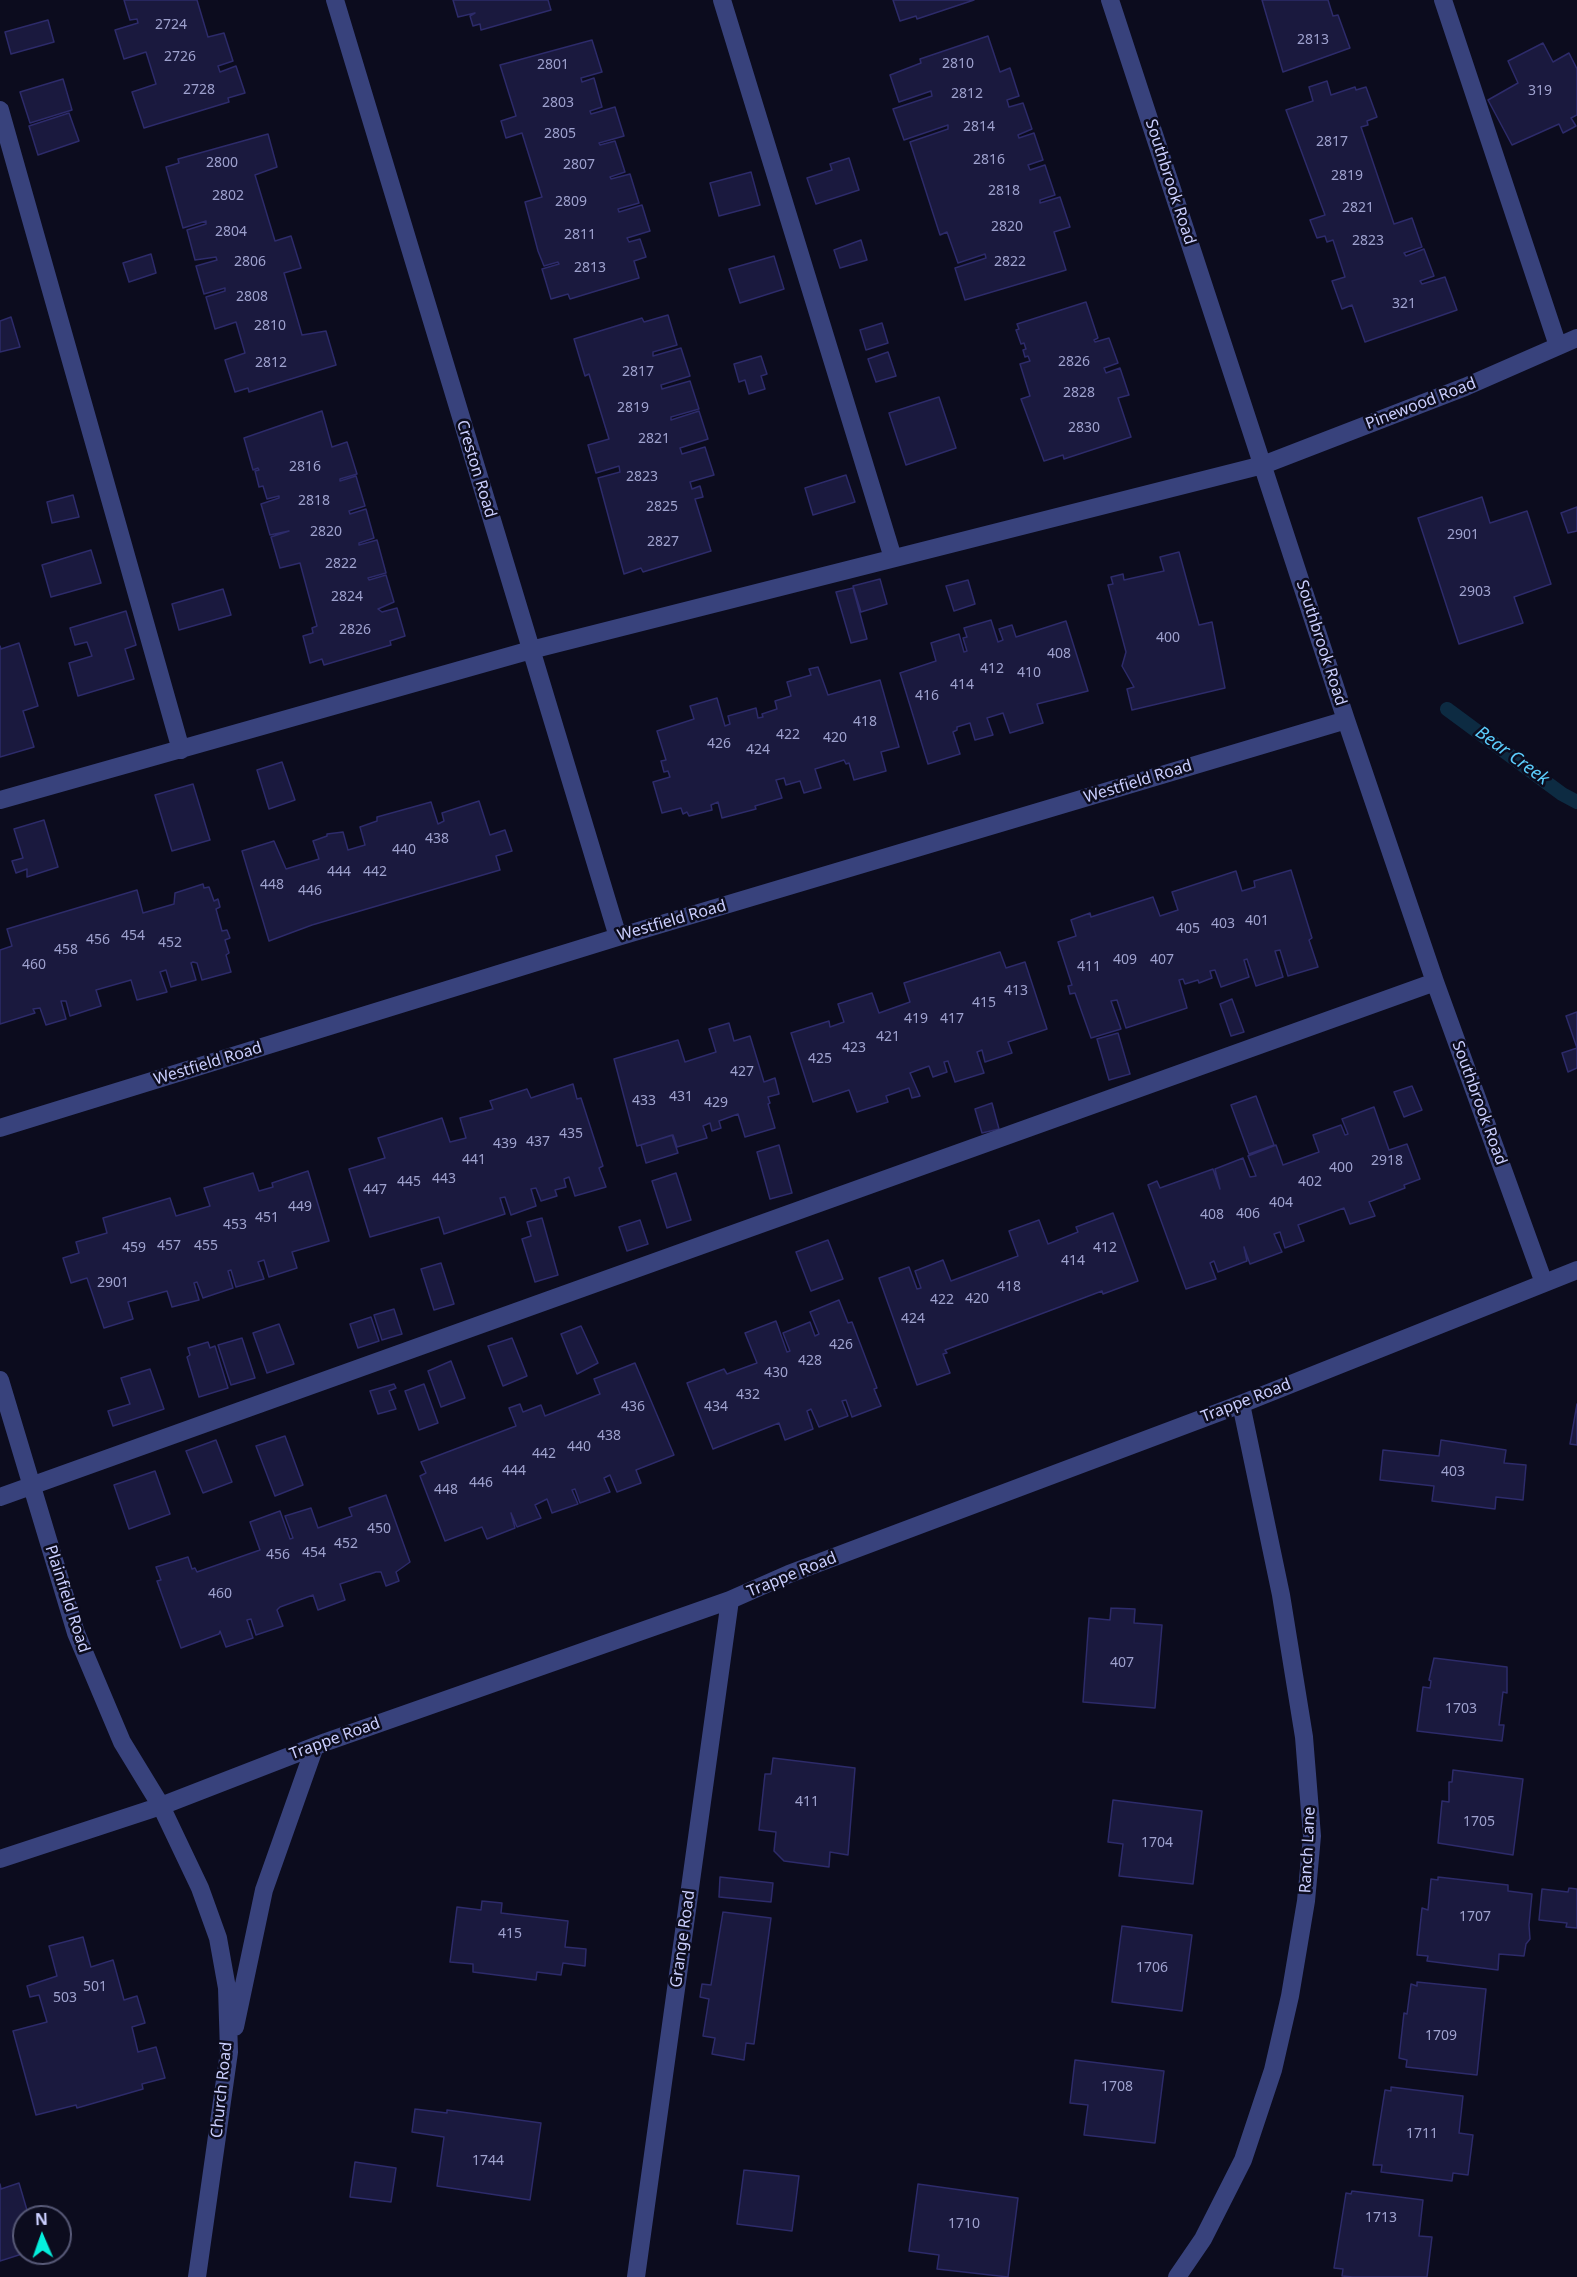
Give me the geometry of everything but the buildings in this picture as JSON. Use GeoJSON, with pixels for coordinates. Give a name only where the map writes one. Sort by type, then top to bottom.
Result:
{"type":"FeatureCollection","features":[{"type":"Feature","properties":{"kind":"street","name":"Creston Road"},"geometry":{"type":"LineString","coordinates":[[335,0],[618,937]]}},
{"type":"Feature","properties":{"kind":"street"},"geometry":{"type":"LineString","coordinates":[[722,0],[893,558]]}},
{"type":"Feature","properties":{"kind":"street","name":"Southbrook Road"},"geometry":{"type":"LineString","coordinates":[[1110,0],[1346,720],[1435,982],[1544,1283]]}},
{"type":"Feature","properties":{"kind":"street"},"geometry":{"type":"LineString","coordinates":[[1443,0],[1558,346]]}},
{"type":"Feature","properties":{"kind":"street"},"geometry":{"type":"LineString","coordinates":[[0,110],[181,750]]}},
{"type":"Feature","properties":{"kind":"street","name":"Pinewood Road"},"geometry":{"type":"LineString","coordinates":[[0,800],[531,650],[1263,465],[1465,387],[1577,338]]}},
{"type":"Feature","properties":{"kind":"street","name":"Westfield Road"},"geometry":{"type":"LineString","coordinates":[[0,1128],[618,937],[1346,720]]}},
{"type":"Feature","properties":{"kind":"street"},"geometry":{"type":"LineString","coordinates":[[0,1497],[1435,982]]}},
{"type":"Feature","properties":{"kind":"street","name":"Trappe Road"},"geometry":{"type":"LineString","coordinates":[[0,1859],[161,1806],[315,1746],[730,1600],[789,1574],[1241,1404],[1577,1270]]}},
{"type":"Feature","properties":{"kind":"street","name":"Plainfield Road"},"geometry":{"type":"LineString","coordinates":[[0,1380],[76,1633],[122,1742],[161,1806]]}},
{"type":"Feature","properties":{"kind":"street","name":"Ranch Lane"},"geometry":{"type":"LineString","coordinates":[[1177,2277],[1203,2239],[1243,2160],[1273,2070],[1292,1986],[1312,1836],[1304,1737],[1281,1595],[1241,1404]]}},
{"type":"Feature","properties":{"kind":"street","name":"Grange Road"},"geometry":{"type":"LineString","coordinates":[[636,2277],[730,1600]]}},
{"type":"Feature","properties":{"kind":"street"},"geometry":{"type":"LineString","coordinates":[[229,2052],[264,1890],[315,1746]]}},
{"type":"Feature","properties":{"kind":"street","name":"Church Road"},"geometry":{"type":"LineString","coordinates":[[161,1806],[200,1888],[218,1938],[227,1988],[229,2052],[198,2277]]}},
{"type":"Feature","properties":{"kind":"waterway","name":"Bear Creek"},"geometry":{"type":"LineString","coordinates":[[1447,709],[1562,794],[1577,802]]}}]}
